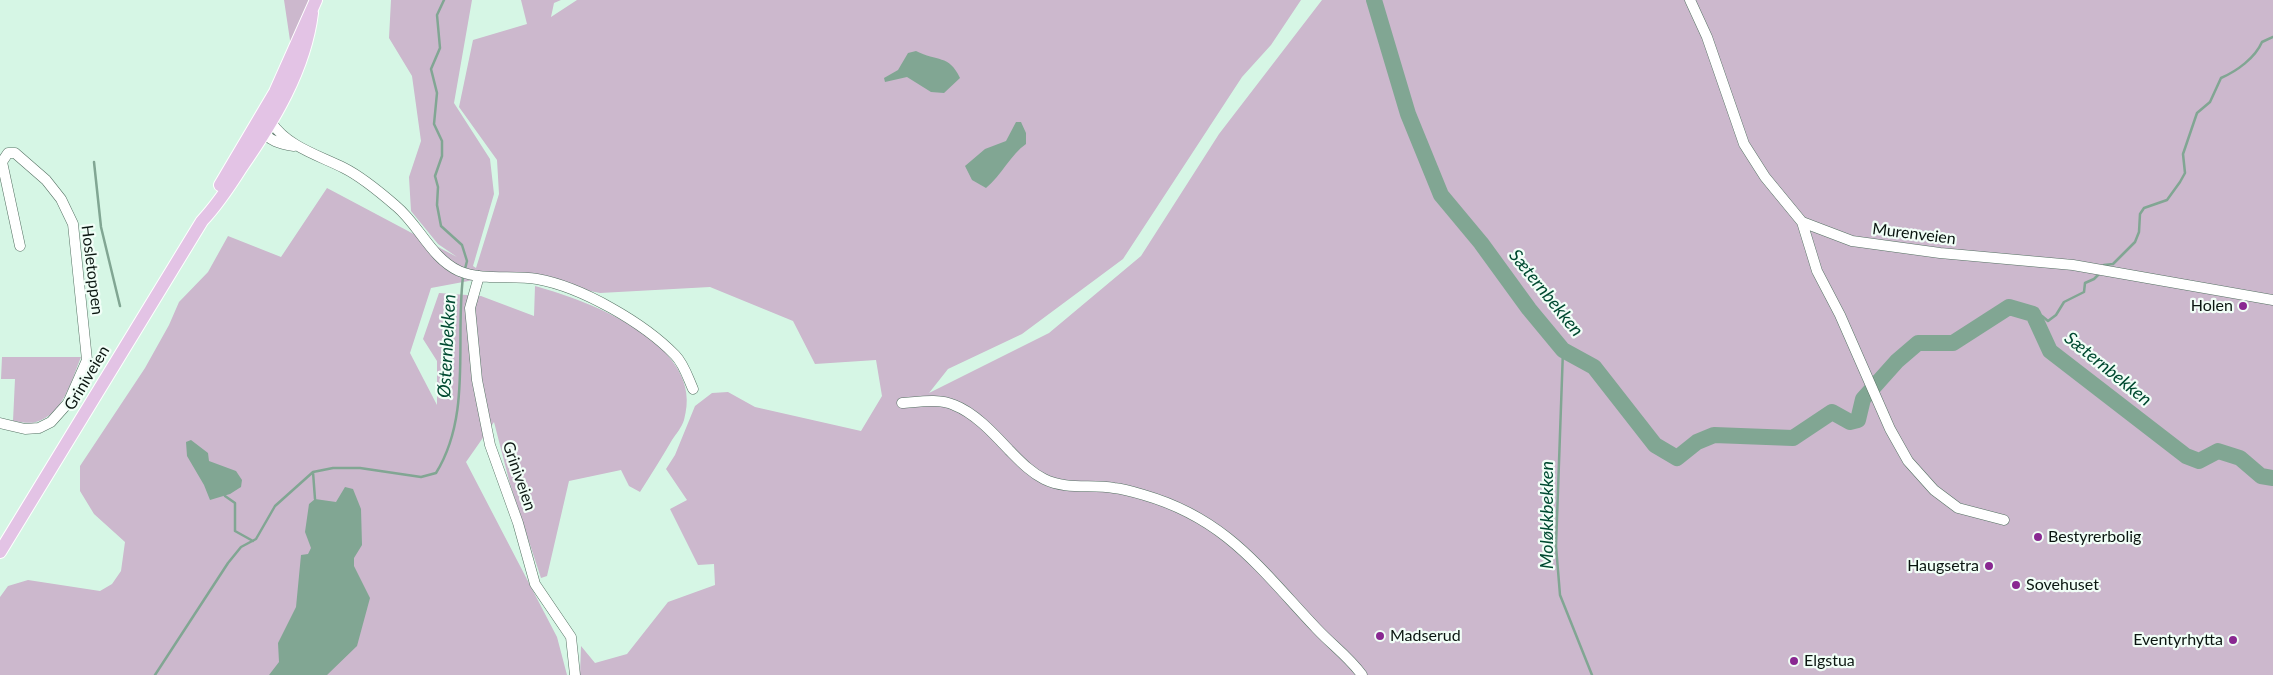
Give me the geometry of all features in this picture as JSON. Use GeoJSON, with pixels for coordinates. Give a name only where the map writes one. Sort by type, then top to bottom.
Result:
{"type":"FeatureCollection","features":[{"type":"Feature","properties":{"kind":"main road","name":"Griniveien"},"geometry":{"type":"LineString","coordinates":[[0,552],[202,221],[214,209],[261,130],[316,0]]}},
{"type":"Feature","properties":{"kind":"main road","name":"Griniveien"},"geometry":{"type":"LineString","coordinates":[[261,130],[271,122],[301,61],[309,35],[312,13]]}},
{"type":"Feature","properties":{"kind":"street","name":"Murenveien"},"geometry":{"type":"LineString","coordinates":[[1690,0],[1707,37],[1744,144],[1765,177],[1802,222],[1852,241],[1940,253],[2073,265],[2273,300]]}},
{"type":"Feature","properties":{"kind":"street"},"geometry":{"type":"LineString","coordinates":[[271,122],[277,132],[298,147],[346,169],[397,207],[447,264],[470,274],[538,279],[603,304],[641,325],[676,356],[693,389]]}},
{"type":"Feature","properties":{"kind":"street"},"geometry":{"type":"LineString","coordinates":[[261,130],[279,143],[298,147]]}},
{"type":"Feature","properties":{"kind":"street","name":"Hosletoppen"},"geometry":{"type":"LineString","coordinates":[[0,422],[25,429],[39,428],[51,422],[68,403],[87,360],[73,224],[61,199],[46,180],[15,152],[8,153],[2,162],[20,246]]}},
{"type":"Feature","properties":{"kind":"street"},"geometry":{"type":"LineString","coordinates":[[1802,222],[1817,271],[1848,332],[1887,422],[1908,461],[1934,490],[1958,508],[2004,520]]}},
{"type":"Feature","properties":{"kind":"street","name":"Griniveien"},"geometry":{"type":"LineString","coordinates":[[470,274],[470,308],[477,380],[490,445],[518,523],[535,584],[571,638],[575,675]]}},
{"type":"Feature","properties":{"kind":"street"},"geometry":{"type":"LineString","coordinates":[[902,403],[932,401],[954,404],[972,415],[1022,465],[1044,479],[1066,486],[1116,488],[1146,496],[1203,520],[1231,539],[1283,591],[1318,630],[1348,658],[1362,675]]}},
{"type":"Feature","properties":{"kind":"shaded area"},"geometry":{"type":"Polygon","coordinates":[[[284,0],[311,0],[291,47],[284,0]]]}},
{"type":"Feature","properties":{"kind":"shaded area"},"geometry":{"type":"Polygon","coordinates":[[[391,0],[472,0],[454,103],[490,159],[494,194],[473,266],[476,268],[499,194],[497,160],[459,107],[473,40],[527,24],[521,0],[561,0],[554,3],[551,17],[577,0],[1301,0],[1271,45],[1242,77],[1123,259],[1022,334],[948,369],[929,393],[1049,333],[1141,256],[1219,134],[1322,0],[2273,0],[2273,675],[580,675],[581,646],[595,663],[627,654],[668,602],[715,585],[714,564],[698,565],[670,509],[687,500],[666,469],[675,455],[695,406],[712,393],[728,392],[755,407],[861,431],[882,396],[876,360],[815,364],[793,321],[710,287],[600,293],[506,274],[431,288],[410,353],[437,405],[437,361],[423,339],[439,293],[481,296],[534,316],[535,286],[585,303],[639,330],[661,349],[678,370],[686,393],[683,423],[640,492],[629,486],[621,470],[569,481],[547,576],[541,578],[510,484],[494,422],[466,462],[557,637],[567,675],[0,675],[0,597],[8,586],[28,580],[100,591],[112,584],[121,571],[125,542],[94,514],[80,491],[80,466],[145,368],[169,325],[179,302],[208,272],[228,236],[281,257],[327,188],[457,257],[438,244],[411,211],[409,177],[421,141],[412,76],[389,38],[391,0]]]}},
{"type":"Feature","properties":{"kind":"shaded area"},"geometry":{"type":"Polygon","coordinates":[[[916,51],[947,62],[956,70],[960,78],[944,93],[931,92],[907,77],[885,82],[884,78],[898,70],[908,53],[916,51]]]}},
{"type":"Feature","properties":{"kind":"shaded area"},"geometry":{"type":"Polygon","coordinates":[[[1016,122],[1021,122],[1026,133],[1026,144],[986,188],[972,180],[965,166],[985,149],[1006,141],[1016,122]]]}},
{"type":"Feature","properties":{"kind":"shaded area"},"geometry":{"type":"Polygon","coordinates":[[[2,357],[81,357],[60,404],[45,418],[36,422],[25,423],[13,421],[15,379],[1,379],[2,357]]]}},
{"type":"Feature","properties":{"kind":"shaded area"},"geometry":{"type":"Polygon","coordinates":[[[191,440],[208,453],[209,461],[236,471],[242,480],[241,487],[230,494],[210,500],[204,485],[187,456],[186,442],[191,440]]]}},
{"type":"Feature","properties":{"kind":"shaded area"},"geometry":{"type":"Polygon","coordinates":[[[345,487],[353,489],[361,509],[362,545],[354,558],[354,566],[370,598],[357,646],[327,675],[269,675],[279,662],[278,643],[296,607],[301,555],[308,554],[311,548],[305,532],[309,504],[315,499],[336,502],[345,487]]]}},
{"type":"Feature","properties":{"kind":"waterway","name":"Østernbekken"},"geometry":{"type":"LineString","coordinates":[[444,0],[437,15],[440,48],[431,69],[437,93],[434,124],[442,141],[442,156],[435,176],[438,187],[437,205],[441,226],[462,245],[467,261],[465,269]]}},
{"type":"Feature","properties":{"kind":"waterway","name":"Sæternbekken"},"geometry":{"type":"LineString","coordinates":[[1374,0],[1408,114],[1441,195],[1481,243],[1529,309],[1563,350],[1594,367],[1655,445],[1677,458],[1697,442],[1714,435],[1793,438],[1832,412],[1850,422],[1858,420],[1863,399],[1897,361],[1918,343],[1953,343],[2009,307],[2033,314],[2050,351],[2186,456],[2199,461],[2218,451],[2240,458],[2261,476],[2273,478]]}},
{"type":"Feature","properties":{"kind":"waterway"},"geometry":{"type":"LineString","coordinates":[[2103,268],[2104,265],[2113,264],[2135,242],[2139,232],[2140,214],[2144,208],[2167,200],[2180,182],[2185,173],[2183,154],[2197,113],[2210,102],[2221,78],[2245,63],[2262,42],[2273,37]]}},
{"type":"Feature","properties":{"kind":"waterway"},"geometry":{"type":"LineString","coordinates":[[94,162],[101,227],[120,306]]}},
{"type":"Feature","properties":{"kind":"waterway"},"geometry":{"type":"LineString","coordinates":[[2033,314],[2042,316],[2048,321],[2056,315],[2064,302],[2084,292],[2085,283],[2094,279],[2100,273]]}},
{"type":"Feature","properties":{"kind":"waterway","name":"Østernbekken"},"geometry":{"type":"LineString","coordinates":[[155,675],[228,563],[241,547],[256,539],[275,506],[313,472],[333,468],[360,468],[421,477],[436,473],[447,451],[454,427],[458,402],[463,277]]}},
{"type":"Feature","properties":{"kind":"waterway","name":"Moløkkbekken"},"geometry":{"type":"LineString","coordinates":[[1563,350],[1556,546],[1560,595],[1592,675]]}},
{"type":"Feature","properties":{"kind":"waterway"},"geometry":{"type":"LineString","coordinates":[[313,472],[315,499]]}},
{"type":"Feature","properties":{"kind":"waterway"},"geometry":{"type":"LineString","coordinates":[[225,496],[235,503],[235,531],[253,541]]}},
{"type":"Feature","properties":{"kind":"place","name":"Holen"},"geometry":{"type":"Point","coordinates":[2243,306]}},
{"type":"Feature","properties":{"kind":"place","name":"Bestyrerbolig"},"geometry":{"type":"Point","coordinates":[2038,537]}},
{"type":"Feature","properties":{"kind":"place","name":"Haugsetra"},"geometry":{"type":"Point","coordinates":[1989,566]}},
{"type":"Feature","properties":{"kind":"place","name":"Sovehuset"},"geometry":{"type":"Point","coordinates":[2016,585]}},
{"type":"Feature","properties":{"kind":"place","name":"Madserud"},"geometry":{"type":"Point","coordinates":[1380,636]}},
{"type":"Feature","properties":{"kind":"place","name":"Eventyrhytta"},"geometry":{"type":"Point","coordinates":[2233,640]}},
{"type":"Feature","properties":{"kind":"place","name":"Elgstua"},"geometry":{"type":"Point","coordinates":[1794,661]}}]}
